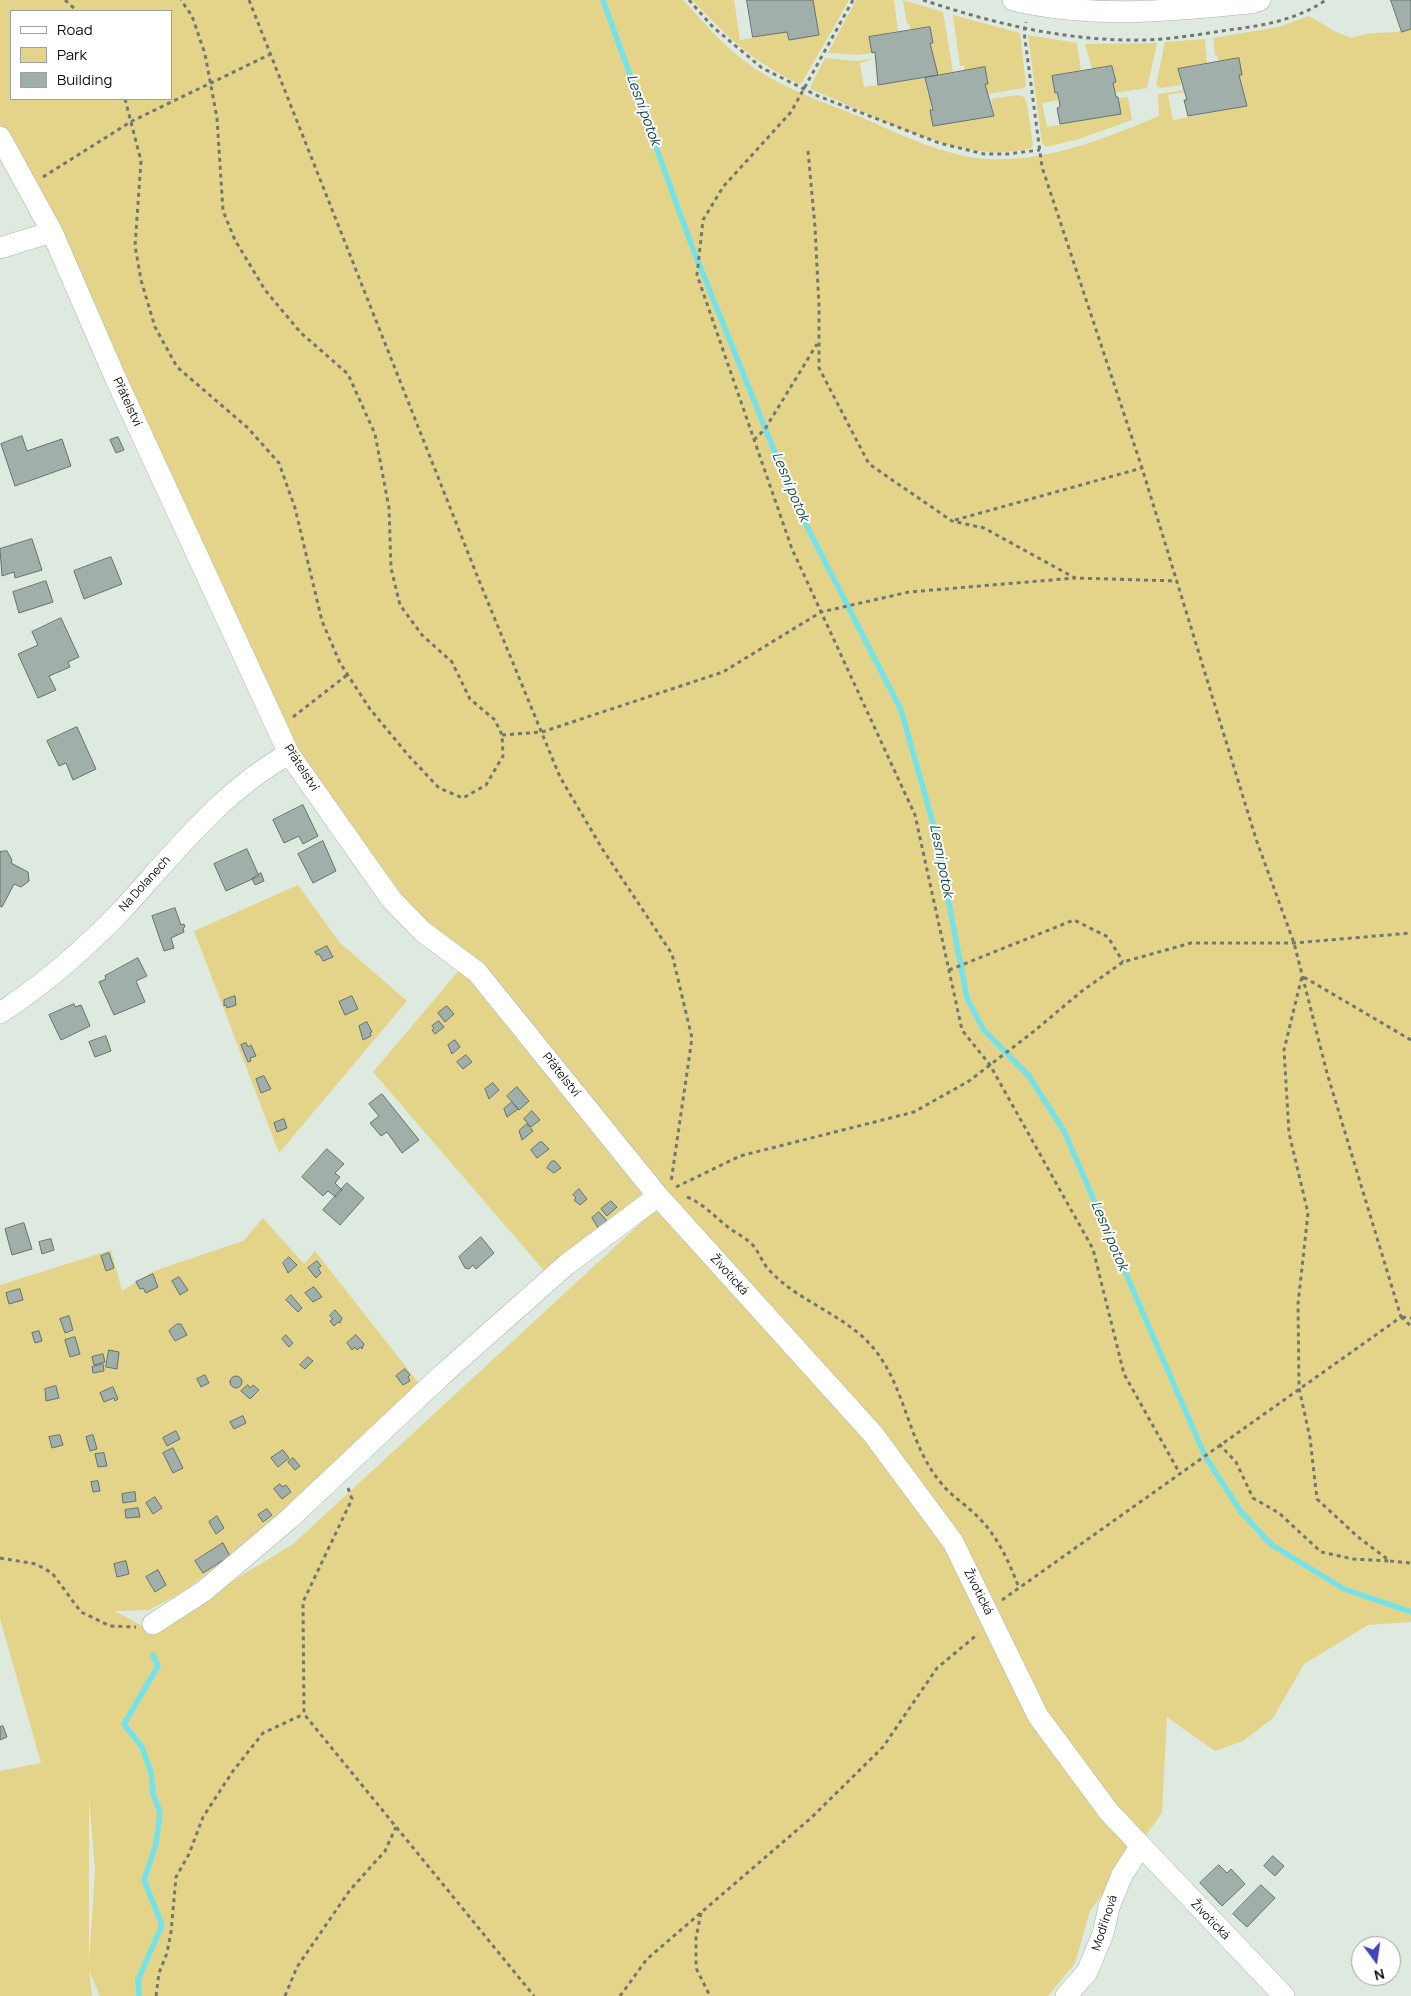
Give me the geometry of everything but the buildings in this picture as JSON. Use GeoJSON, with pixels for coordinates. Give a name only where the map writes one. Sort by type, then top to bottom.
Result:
{"type":"FeatureCollection","features":[{"type":"Feature","properties":{"kind":"street"},"geometry":{"type":"LineString","coordinates":[[1022,2],[1062,4],[1102,13],[1179,10],[1252,3],[1260,0]]}},
{"type":"Feature","properties":{"kind":"street","name":"Přátelství"},"geometry":{"type":"LineString","coordinates":[[0,138],[52,232],[115,377],[289,754],[391,899],[422,931],[477,972],[668,1193]]}},
{"type":"Feature","properties":{"kind":"street"},"geometry":{"type":"LineString","coordinates":[[0,248],[52,232]]}},
{"type":"Feature","properties":{"kind":"street","name":"Na Dolanech"},"geometry":{"type":"LineString","coordinates":[[0,1013],[32,992],[71,959],[123,909],[190,834],[264,767],[289,754]]}},
{"type":"Feature","properties":{"kind":"street"},"geometry":{"type":"LineString","coordinates":[[153,1624],[204,1591],[289,1519],[443,1374],[566,1265],[668,1193]]}},
{"type":"Feature","properties":{"kind":"street","name":"Životická"},"geometry":{"type":"LineString","coordinates":[[668,1193],[873,1434],[953,1542],[991,1616],[1038,1716],[1109,1812],[1140,1847],[1284,1996]]}},
{"type":"Feature","properties":{"kind":"street","name":"Modřínová"},"geometry":{"type":"LineString","coordinates":[[1066,1996],[1087,1972],[1103,1934],[1109,1907],[1122,1875],[1140,1847]]}},
{"type":"Feature","properties":{"kind":"path"},"geometry":{"type":"LineString","coordinates":[[65,0],[76,10]]}},
{"type":"Feature","properties":{"kind":"path"},"geometry":{"type":"LineString","coordinates":[[125,100],[141,161],[135,246],[141,280],[155,327],[177,367],[248,428],[279,462],[296,508],[322,621],[347,675],[370,709],[439,788],[464,798],[486,785],[502,756],[502,735],[495,720],[470,698],[452,662],[422,635],[400,605],[392,568],[389,508],[375,434],[348,374],[295,326],[265,290],[236,240],[223,211],[217,118],[205,54],[192,16],[181,0]]}},
{"type":"Feature","properties":{"kind":"path"},"geometry":{"type":"LineString","coordinates":[[250,0],[480,583],[560,778],[603,850],[672,954],[692,1038],[668,1193]]}},
{"type":"Feature","properties":{"kind":"path"},"geometry":{"type":"LineString","coordinates":[[689,0],[724,37],[762,68],[818,96],[939,143],[984,154],[1008,154],[1040,150]]}},
{"type":"Feature","properties":{"kind":"path"},"geometry":{"type":"LineString","coordinates":[[853,0],[791,112],[723,187],[703,220],[697,275],[792,549],[915,815],[962,1030],[990,1065],[1093,1249],[1124,1374],[1179,1472]]}},
{"type":"Feature","properties":{"kind":"path"},"geometry":{"type":"LineString","coordinates":[[1022,2],[1024,32],[1042,167],[1142,468],[1256,839],[1294,943],[1330,1081],[1401,1317],[1411,1326]]}},
{"type":"Feature","properties":{"kind":"path"},"geometry":{"type":"LineString","coordinates":[[27,187],[132,121],[271,54]]}},
{"type":"Feature","properties":{"kind":"path"},"geometry":{"type":"LineString","coordinates":[[808,151],[819,296],[819,368],[869,464],[952,521],[984,528],[1075,578]]}},
{"type":"Feature","properties":{"kind":"path"},"geometry":{"type":"LineString","coordinates":[[754,440],[765,428],[818,344]]}},
{"type":"Feature","properties":{"kind":"path"},"geometry":{"type":"LineString","coordinates":[[952,521],[1142,468]]}},
{"type":"Feature","properties":{"kind":"path"},"geometry":{"type":"LineString","coordinates":[[502,735],[542,732],[723,672],[821,612],[909,592],[1075,578],[1177,581]]}},
{"type":"Feature","properties":{"kind":"path"},"geometry":{"type":"LineString","coordinates":[[278,728],[347,675]]}},
{"type":"Feature","properties":{"kind":"path"},"geometry":{"type":"LineString","coordinates":[[948,970],[1074,920],[1108,937],[1122,962]]}},
{"type":"Feature","properties":{"kind":"path"},"geometry":{"type":"LineString","coordinates":[[668,1193],[740,1156],[914,1112],[969,1081],[1014,1048],[1082,991],[1122,962],[1191,943],[1294,943],[1411,933]]}},
{"type":"Feature","properties":{"kind":"path"},"geometry":{"type":"LineString","coordinates":[[1302,976],[1411,1040]]}},
{"type":"Feature","properties":{"kind":"path"},"geometry":{"type":"LineString","coordinates":[[1302,976],[1284,1050],[1290,1133],[1308,1213],[1298,1304],[1299,1388],[1310,1438],[1317,1499],[1358,1537],[1390,1561]]}},
{"type":"Feature","properties":{"kind":"path"},"geometry":{"type":"LineString","coordinates":[[685,1196],[700,1202],[729,1228],[752,1244],[770,1271],[817,1308],[851,1328],[878,1353],[903,1400],[908,1422],[919,1448],[941,1483],[981,1520],[1004,1550],[1019,1588]]}},
{"type":"Feature","properties":{"kind":"path"},"geometry":{"type":"LineString","coordinates":[[620,1996],[647,1959],[811,1818],[883,1748],[937,1668],[1019,1588],[1179,1472],[1401,1317],[1411,1318]]}},
{"type":"Feature","properties":{"kind":"path"},"geometry":{"type":"LineString","coordinates":[[1219,1444],[1236,1462],[1253,1498],[1279,1513],[1321,1552],[1353,1559],[1411,1563]]}},
{"type":"Feature","properties":{"kind":"path"},"geometry":{"type":"LineString","coordinates":[[343,1468],[352,1499],[302,1602],[304,1714],[534,1996]]}},
{"type":"Feature","properties":{"kind":"path"},"geometry":{"type":"LineString","coordinates":[[0,1558],[36,1564],[52,1572],[81,1612],[110,1626],[143,1628],[153,1624]]}},
{"type":"Feature","properties":{"kind":"path"},"geometry":{"type":"LineString","coordinates":[[156,1996],[159,1973],[168,1953],[176,1877],[189,1854],[203,1817],[233,1771],[263,1733],[304,1714]]}},
{"type":"Feature","properties":{"kind":"path"},"geometry":{"type":"LineString","coordinates":[[285,1996],[297,1967],[350,1890],[385,1851],[396,1826]]}},
{"type":"Feature","properties":{"kind":"path"},"geometry":{"type":"LineString","coordinates":[[701,1913],[696,1938],[696,1968],[710,1996]]}},
{"type":"Feature","properties":{"kind":"green space"},"geometry":{"type":"Polygon","coordinates":[[[0,0],[683,0],[711,31],[734,52],[770,78],[924,144],[957,154],[989,159],[1033,157],[1055,153],[1118,132],[1159,116],[1158,94],[1185,90],[1185,92],[1168,95],[1173,120],[1247,106],[1236,59],[1218,61],[1218,56],[1215,56],[1213,38],[1279,27],[1309,16],[1336,32],[1352,38],[1366,34],[1411,29],[1411,1622],[1368,1625],[1304,1664],[1273,1718],[1243,1741],[1215,1751],[1167,1717],[1162,1813],[1090,1911],[1075,1963],[1048,1996],[100,1996],[89,1970],[92,1996],[0,1996],[0,1771],[41,1763],[0,1619],[0,1285],[111,1250],[122,1291],[154,1271],[243,1241],[263,1218],[304,1264],[315,1251],[421,1386],[287,1512],[184,1591],[149,1610],[115,1611],[151,1631],[293,1544],[670,1196],[428,930],[290,741],[0,141],[0,0]],[[89,1796],[89,1963],[95,1870],[89,1796]]]}},
{"type":"Feature","properties":{"kind":"green space"},"geometry":{"type":"Polygon","coordinates":[[[692,0],[734,0],[740,40],[787,32],[789,40],[819,34],[813,0],[849,0],[802,83],[799,84],[753,57],[717,26],[692,0]]]}},
{"type":"Feature","properties":{"kind":"green space"},"geometry":{"type":"Polygon","coordinates":[[[856,0],[894,0],[898,31],[869,37],[872,53],[858,55],[828,53],[856,0]]]}},
{"type":"Feature","properties":{"kind":"green space"},"geometry":{"type":"Polygon","coordinates":[[[903,0],[943,12],[953,72],[938,75],[930,43],[933,43],[930,27],[910,29],[909,24],[907,24],[903,0]]]}},
{"type":"Feature","properties":{"kind":"green space"},"geometry":{"type":"Polygon","coordinates":[[[953,15],[1020,33],[1026,85],[1024,88],[987,94],[985,84],[988,84],[985,68],[964,70],[964,66],[960,66],[953,15]]]}},
{"type":"Feature","properties":{"kind":"green space"},"geometry":{"type":"Polygon","coordinates":[[[1028,35],[1077,43],[1081,70],[1052,76],[1055,92],[1057,92],[1059,100],[1042,103],[1047,127],[1120,114],[1119,98],[1128,97],[1132,120],[1079,139],[1046,147],[1042,144],[1028,35]]]}},
{"type":"Feature","properties":{"kind":"green space"},"geometry":{"type":"Polygon","coordinates":[[[1205,39],[1207,63],[1178,69],[1181,85],[1161,88],[1156,85],[1165,42],[1205,39]]]}},
{"type":"Feature","properties":{"kind":"green space"},"geometry":{"type":"Polygon","coordinates":[[[1157,43],[1147,88],[1115,93],[1113,83],[1116,82],[1113,66],[1092,69],[1085,44],[1157,43]]]}},
{"type":"Feature","properties":{"kind":"green space"},"geometry":{"type":"Polygon","coordinates":[[[825,58],[857,61],[876,58],[860,63],[864,87],[925,78],[928,95],[930,94],[934,126],[994,115],[991,99],[1018,95],[1024,97],[1027,104],[1033,145],[1030,149],[988,152],[944,143],[898,127],[811,89],[810,87],[825,58]]]}},
{"type":"Feature","properties":{"kind":"green space"},"geometry":{"type":"Polygon","coordinates":[[[298,885],[340,943],[407,1001],[279,1153],[194,931],[298,885]]]}},
{"type":"Feature","properties":{"kind":"green space"},"geometry":{"type":"Polygon","coordinates":[[[460,969],[643,1195],[546,1273],[373,1072],[460,969]]]}},
{"type":"Feature","properties":{"kind":"waterway","name":"Lesní potok"},"geometry":{"type":"LineString","coordinates":[[603,0],[691,244],[796,505],[901,710],[935,830],[967,998],[983,1029],[1029,1076],[1064,1131],[1205,1456],[1241,1512],[1272,1545],[1344,1589],[1411,1612]]}},
{"type":"Feature","properties":{"kind":"waterway"},"geometry":{"type":"LineString","coordinates":[[139,1996],[138,1980],[162,1925],[144,1880],[156,1844],[160,1812],[153,1794],[151,1772],[142,1747],[124,1724],[158,1666],[153,1655]]}}]}
